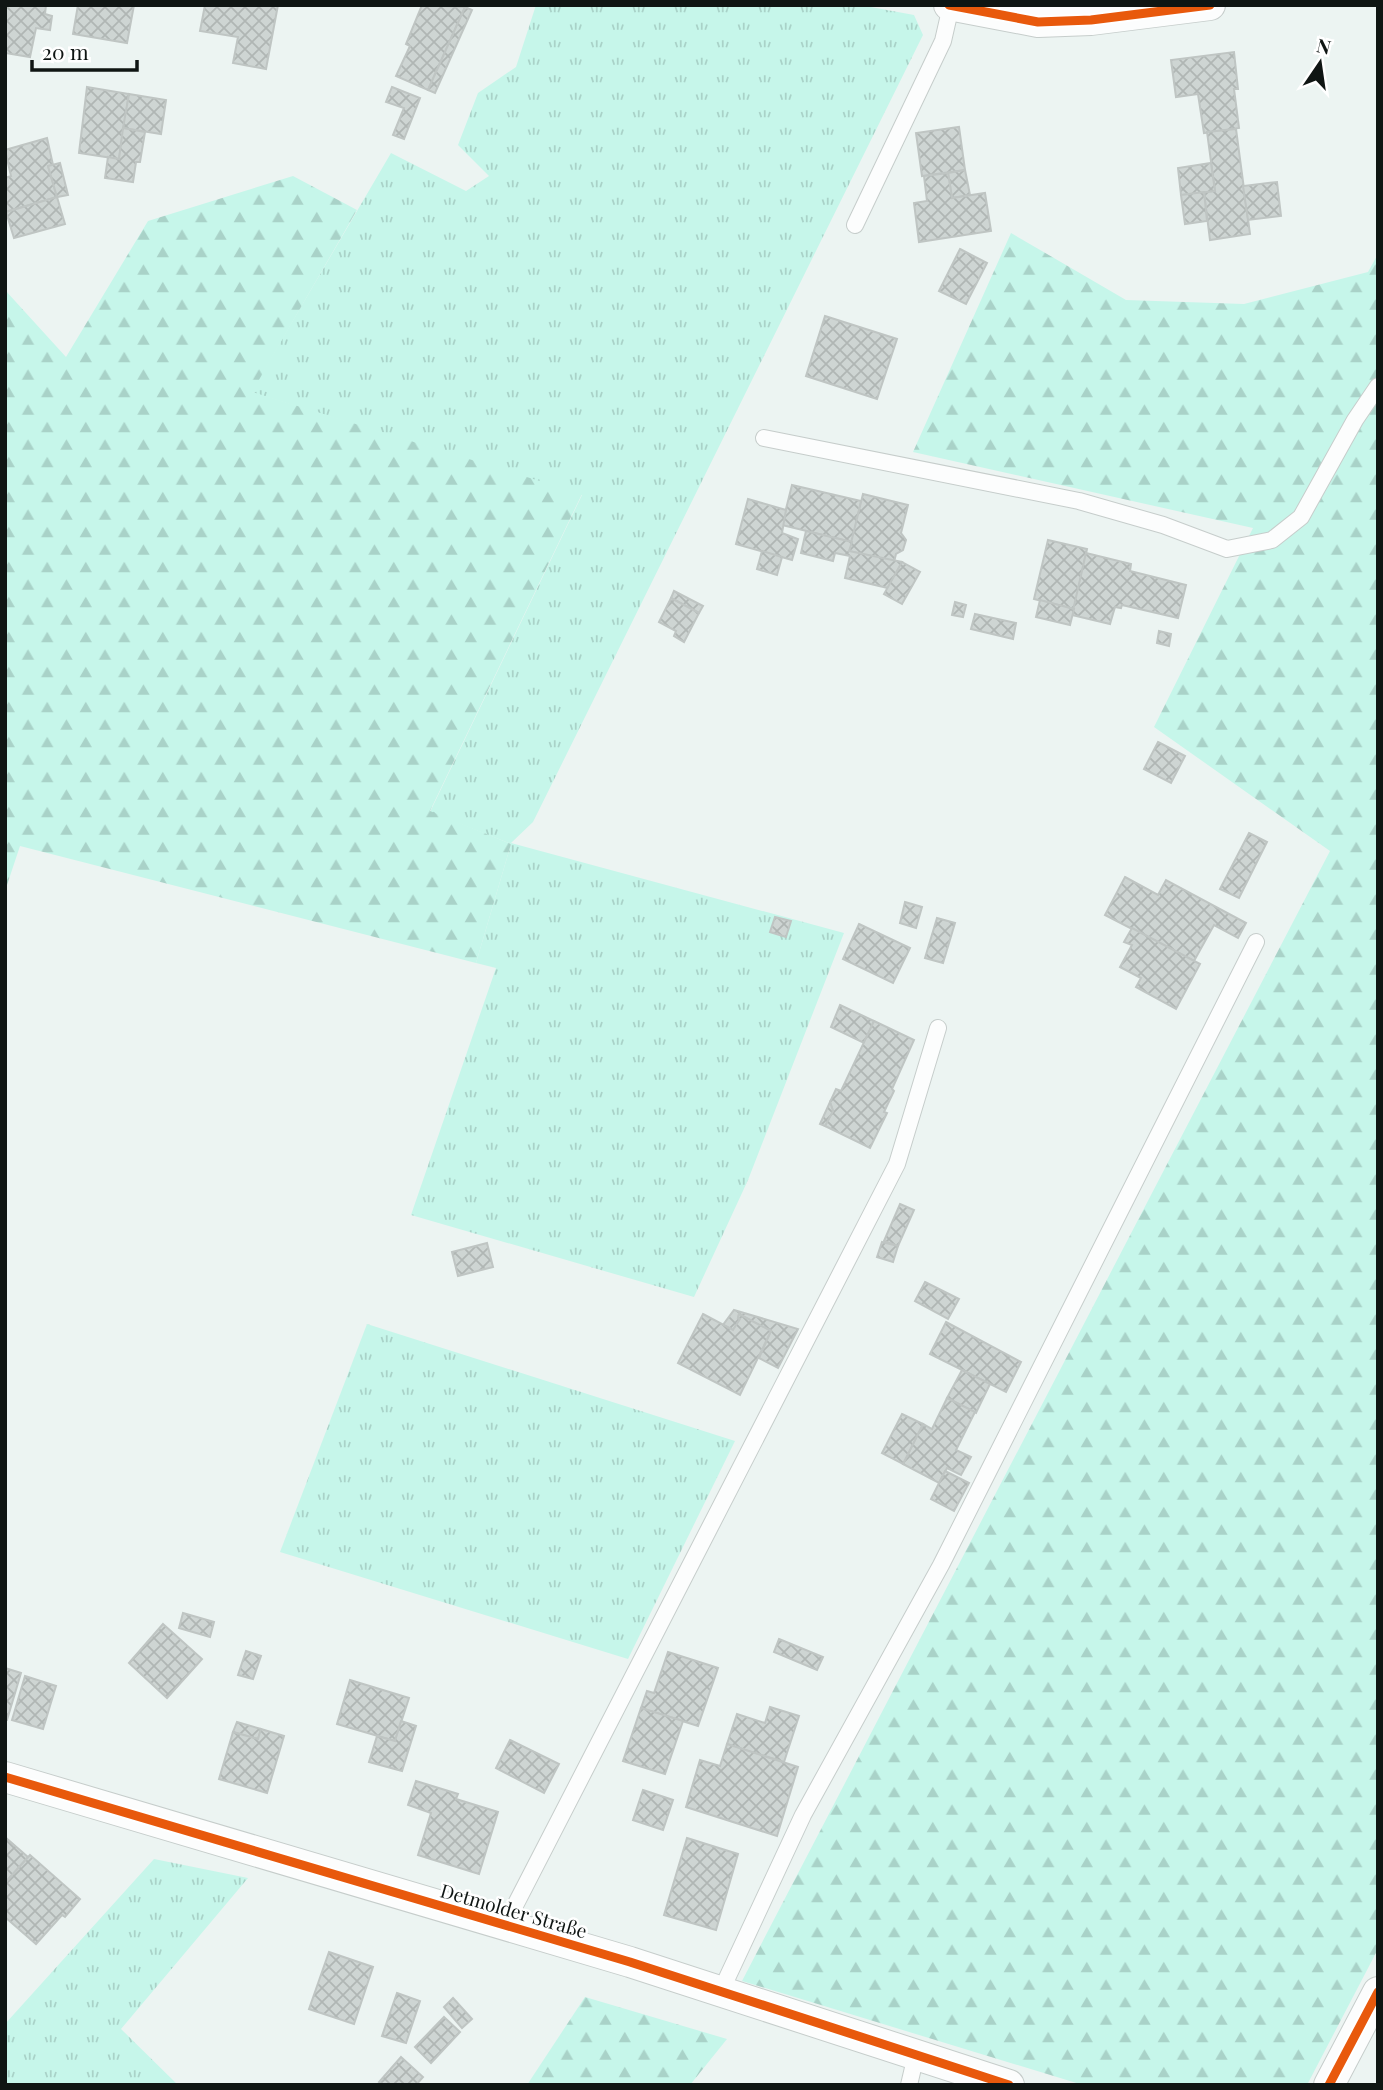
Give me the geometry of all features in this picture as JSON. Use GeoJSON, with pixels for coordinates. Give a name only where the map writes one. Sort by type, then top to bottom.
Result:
{"type":"FeatureCollection","features":[{"type":"Feature","properties":{"kind":"street"},"geometry":{"type":"LineString","coordinates":[[950,6],[1038,22],[1091,20],[1163,8],[1210,5]]}},
{"type":"Feature","properties":{"kind":"street","name":"Detmolder Straße"},"geometry":{"type":"LineString","coordinates":[[5,1777],[721,1991],[1009,2085]]}},
{"type":"Feature","properties":{"kind":"street"},"geometry":{"type":"LineString","coordinates":[[1329,2085],[1378,1992]]}},
{"type":"Feature","properties":{"kind":"lane"},"geometry":{"type":"LineString","coordinates":[[855,225],[943,41],[950,6]]}},
{"type":"Feature","properties":{"kind":"lane"},"geometry":{"type":"LineString","coordinates":[[764,438],[1079,501],[1163,525],[1227,549],[1272,540],[1301,517],[1355,420],[1378,386]]}},
{"type":"Feature","properties":{"kind":"lane"},"geometry":{"type":"LineString","coordinates":[[721,1991],[803,1815],[941,1565],[1256,942]]}},
{"type":"Feature","properties":{"kind":"lane"},"geometry":{"type":"LineString","coordinates":[[505,1925],[897,1164],[938,1028]]}},
{"type":"Feature","properties":{"kind":"lane"},"geometry":{"type":"LineString","coordinates":[[909,2085],[916,2055]]}},
{"type":"Feature","properties":{"kind":"green space"},"geometry":{"type":"Polygon","coordinates":[[[536,5],[860,5],[914,15],[923,35],[533,822],[511,843],[844,933],[748,1180],[694,1297],[411,1215],[496,968],[476,963],[511,844],[430,812],[582,495],[251,392],[391,153],[466,191],[489,176],[458,145],[478,93],[516,67],[536,5]]]}},
{"type":"Feature","properties":{"kind":"green space"},"geometry":{"type":"Polygon","coordinates":[[[293,176],[357,210],[252,392],[582,494],[430,811],[511,844],[476,963],[20,846],[5,891],[5,290],[66,357],[148,221],[293,176]]]}},
{"type":"Feature","properties":{"kind":"green space"},"geometry":{"type":"Polygon","coordinates":[[[1011,233],[1126,300],[1244,304],[1368,272],[1378,254],[1378,1949],[1307,2085],[1083,2085],[742,1981],[1330,851],[1154,727],[1253,528],[913,452],[1011,233]]]}},
{"type":"Feature","properties":{"kind":"green space"},"geometry":{"type":"Polygon","coordinates":[[[367,1324],[735,1441],[628,1659],[280,1552],[367,1324]]]}},
{"type":"Feature","properties":{"kind":"green space"},"geometry":{"type":"Polygon","coordinates":[[[154,1859],[248,1878],[121,2029],[178,2085],[5,2085],[5,2024],[154,1859]]]}},
{"type":"Feature","properties":{"kind":"green space"},"geometry":{"type":"Polygon","coordinates":[[[585,1997],[727,2039],[690,2085],[527,2085],[585,1997]]]}},
{"type":"Feature","properties":{"kind":"building"},"geometry":{"type":"Polygon","coordinates":[[[5,5],[46,5],[45,14],[52,16],[50,30],[36,28],[30,57],[5,53],[5,5]]]}},
{"type":"Feature","properties":{"kind":"building"},"geometry":{"type":"Polygon","coordinates":[[[78,5],[134,5],[127,43],[73,34],[78,5]]]}},
{"type":"Feature","properties":{"kind":"building"},"geometry":{"type":"Polygon","coordinates":[[[205,5],[278,5],[266,69],[233,63],[238,37],[200,31],[205,5]]]}},
{"type":"Feature","properties":{"kind":"building"},"geometry":{"type":"Polygon","coordinates":[[[422,5],[465,7],[428,90],[396,76],[410,46],[406,44],[422,5]]]}},
{"type":"Feature","properties":{"kind":"building"},"geometry":{"type":"Polygon","coordinates":[[[465,7],[472,10],[435,93],[428,90],[465,7]]]}},
{"type":"Feature","properties":{"kind":"building"},"geometry":{"type":"Polygon","coordinates":[[[1234,52],[1238,89],[1234,89],[1239,128],[1204,133],[1198,94],[1176,97],[1171,60],[1234,52]]]}},
{"type":"Feature","properties":{"kind":"building"},"geometry":{"type":"Polygon","coordinates":[[[87,87],[129,94],[119,159],[79,153],[87,87]]]}},
{"type":"Feature","properties":{"kind":"building"},"geometry":{"type":"Polygon","coordinates":[[[392,87],[420,98],[404,139],[393,135],[404,108],[386,102],[392,87]]]}},
{"type":"Feature","properties":{"kind":"building"},"geometry":{"type":"Polygon","coordinates":[[[129,94],[166,100],[161,134],[123,128],[129,94]]]}},
{"type":"Feature","properties":{"kind":"building"},"geometry":{"type":"Polygon","coordinates":[[[959,127],[965,170],[922,176],[916,133],[959,127]]]}},
{"type":"Feature","properties":{"kind":"building"},"geometry":{"type":"Polygon","coordinates":[[[123,128],[145,132],[140,162],[136,162],[133,182],[105,178],[108,157],[119,159],[123,128]]]}},
{"type":"Feature","properties":{"kind":"building"},"geometry":{"type":"Polygon","coordinates":[[[1236,129],[1250,234],[1210,240],[1204,192],[1215,191],[1207,132],[1236,129]]]}},
{"type":"Feature","properties":{"kind":"building"},"geometry":{"type":"Polygon","coordinates":[[[47,138],[53,165],[48,166],[57,197],[5,212],[5,178],[11,176],[5,150],[47,138]]]}},
{"type":"Feature","properties":{"kind":"building"},"geometry":{"type":"Polygon","coordinates":[[[60,163],[68,195],[57,197],[48,166],[60,163]]]}},
{"type":"Feature","properties":{"kind":"building"},"geometry":{"type":"Polygon","coordinates":[[[1211,163],[1215,191],[1181,195],[1178,168],[1211,163]]]}},
{"type":"Feature","properties":{"kind":"building"},"geometry":{"type":"Polygon","coordinates":[[[965,170],[970,195],[952,198],[948,173],[965,170]]]}},
{"type":"Feature","properties":{"kind":"building"},"geometry":{"type":"Polygon","coordinates":[[[948,173],[952,198],[985,193],[991,231],[919,242],[914,203],[927,201],[924,176],[948,173]]]}},
{"type":"Feature","properties":{"kind":"building"},"geometry":{"type":"Polygon","coordinates":[[[1277,182],[1281,216],[1248,220],[1243,186],[1277,182]]]}},
{"type":"Feature","properties":{"kind":"building"},"geometry":{"type":"Polygon","coordinates":[[[1204,192],[1207,221],[1185,224],[1181,195],[1204,192]]]}},
{"type":"Feature","properties":{"kind":"building"},"geometry":{"type":"Polygon","coordinates":[[[57,197],[65,224],[14,238],[6,212],[57,197]]]}},
{"type":"Feature","properties":{"kind":"building"},"geometry":{"type":"Polygon","coordinates":[[[960,249],[987,263],[966,304],[939,291],[960,249]]]}},
{"type":"Feature","properties":{"kind":"building"},"geometry":{"type":"Polygon","coordinates":[[[825,316],[897,339],[877,399],[806,376],[825,316]]]}},
{"type":"Feature","properties":{"kind":"building"},"geometry":{"type":"Polygon","coordinates":[[[792,485],[861,501],[852,542],[782,525],[792,485]]]}},
{"type":"Feature","properties":{"kind":"building"},"geometry":{"type":"Polygon","coordinates":[[[863,494],[908,505],[901,533],[906,540],[903,550],[896,554],[894,562],[849,551],[863,494]]]}},
{"type":"Feature","properties":{"kind":"building"},"geometry":{"type":"Polygon","coordinates":[[[748,499],[786,510],[782,533],[798,539],[792,560],[736,544],[748,499]]]}},
{"type":"Feature","properties":{"kind":"building"},"geometry":{"type":"Polygon","coordinates":[[[806,531],[852,542],[849,551],[902,562],[888,588],[845,578],[850,556],[835,553],[833,561],[801,553],[806,531]]]}},
{"type":"Feature","properties":{"kind":"building"},"geometry":{"type":"Polygon","coordinates":[[[1048,540],[1087,549],[1074,609],[1034,599],[1048,540]]]}},
{"type":"Feature","properties":{"kind":"building"},"geometry":{"type":"Polygon","coordinates":[[[762,551],[782,557],[777,575],[757,569],[762,551]]]}},
{"type":"Feature","properties":{"kind":"building"},"geometry":{"type":"Polygon","coordinates":[[[1086,553],[1131,564],[1130,571],[1186,585],[1178,618],[1122,605],[1121,608],[1115,607],[1110,624],[1072,615],[1086,553]]]}},
{"type":"Feature","properties":{"kind":"building"},"geometry":{"type":"Polygon","coordinates":[[[902,562],[920,572],[902,604],[884,594],[902,562]]]}},
{"type":"Feature","properties":{"kind":"building"},"geometry":{"type":"Polygon","coordinates":[[[674,591],[703,606],[699,613],[671,598],[674,591]]]}},
{"type":"Feature","properties":{"kind":"building"},"geometry":{"type":"Polygon","coordinates":[[[671,598],[699,613],[684,642],[674,636],[676,631],[659,622],[671,598]]]}},
{"type":"Feature","properties":{"kind":"building"},"geometry":{"type":"Polygon","coordinates":[[[1040,600],[1074,609],[1070,625],[1036,617],[1040,600]]]}},
{"type":"Feature","properties":{"kind":"building"},"geometry":{"type":"Polygon","coordinates":[[[955,602],[966,605],[963,617],[952,615],[955,602]]]}},
{"type":"Feature","properties":{"kind":"building"},"geometry":{"type":"Polygon","coordinates":[[[975,614],[1016,623],[1013,639],[971,629],[975,614]]]}},
{"type":"Feature","properties":{"kind":"building"},"geometry":{"type":"Polygon","coordinates":[[[1159,631],[1171,634],[1169,646],[1157,643],[1159,631]]]}},
{"type":"Feature","properties":{"kind":"building"},"geometry":{"type":"Polygon","coordinates":[[[1158,742],[1185,756],[1171,783],[1144,769],[1158,742]]]}},
{"type":"Feature","properties":{"kind":"building"},"geometry":{"type":"Polygon","coordinates":[[[1249,833],[1267,842],[1239,898],[1220,889],[1249,833]]]}},
{"type":"Feature","properties":{"kind":"building"},"geometry":{"type":"Polygon","coordinates":[[[1125,877],[1158,895],[1166,880],[1246,923],[1238,938],[1214,925],[1194,961],[1105,915],[1125,877]]]}},
{"type":"Feature","properties":{"kind":"building"},"geometry":{"type":"Polygon","coordinates":[[[905,902],[922,907],[916,928],[900,923],[905,902]]]}},
{"type":"Feature","properties":{"kind":"building"},"geometry":{"type":"Polygon","coordinates":[[[775,917],[791,921],[786,937],[770,932],[775,917]]]}},
{"type":"Feature","properties":{"kind":"building"},"geometry":{"type":"Polygon","coordinates":[[[937,918],[955,923],[943,963],[925,958],[937,918]]]}},
{"type":"Feature","properties":{"kind":"building"},"geometry":{"type":"Polygon","coordinates":[[[859,924],[910,948],[893,983],[843,959],[859,924]]]}},
{"type":"Feature","properties":{"kind":"building"},"geometry":{"type":"Polygon","coordinates":[[[1132,928],[1200,964],[1176,1009],[1136,987],[1141,978],[1120,967],[1132,945],[1124,942],[1132,928]]]}},
{"type":"Feature","properties":{"kind":"building"},"geometry":{"type":"Polygon","coordinates":[[[840,1005],[874,1021],[864,1043],[831,1027],[840,1005]]]}},
{"type":"Feature","properties":{"kind":"building"},"geometry":{"type":"Polygon","coordinates":[[[874,1021],[914,1040],[892,1089],[894,1091],[884,1112],[887,1113],[870,1148],[825,1126],[833,1111],[830,1102],[836,1089],[841,1091],[874,1021]]]}},
{"type":"Feature","properties":{"kind":"building"},"geometry":{"type":"Polygon","coordinates":[[[830,1102],[833,1111],[825,1126],[820,1124],[830,1102]]]}},
{"type":"Feature","properties":{"kind":"building"},"geometry":{"type":"Polygon","coordinates":[[[900,1204],[914,1210],[898,1246],[884,1241],[900,1204]]]}},
{"type":"Feature","properties":{"kind":"building"},"geometry":{"type":"Polygon","coordinates":[[[882,1242],[898,1246],[893,1262],[877,1257],[882,1242]]]}},
{"type":"Feature","properties":{"kind":"building"},"geometry":{"type":"Polygon","coordinates":[[[487,1243],[493,1267],[458,1276],[452,1252],[487,1243]]]}},
{"type":"Feature","properties":{"kind":"building"},"geometry":{"type":"Polygon","coordinates":[[[925,1282],[959,1299],[948,1319],[915,1301],[925,1282]]]}},
{"type":"Feature","properties":{"kind":"building"},"geometry":{"type":"Polygon","coordinates":[[[734,1310],[798,1329],[778,1368],[759,1358],[771,1331],[739,1314],[740,1319],[733,1330],[723,1325],[734,1310]]]}},
{"type":"Feature","properties":{"kind":"building"},"geometry":{"type":"Polygon","coordinates":[[[703,1314],[733,1330],[740,1319],[739,1314],[771,1331],[740,1395],[678,1363],[703,1314]]]}},
{"type":"Feature","properties":{"kind":"building"},"geometry":{"type":"Polygon","coordinates":[[[946,1322],[1021,1362],[1006,1392],[930,1354],[946,1322]]]}},
{"type":"Feature","properties":{"kind":"building"},"geometry":{"type":"Polygon","coordinates":[[[962,1370],[990,1384],[976,1413],[947,1398],[962,1370]]]}},
{"type":"Feature","properties":{"kind":"building"},"geometry":{"type":"Polygon","coordinates":[[[947,1398],[975,1412],[956,1450],[971,1457],[961,1475],[947,1468],[939,1483],[903,1464],[923,1424],[932,1429],[947,1398]]]}},
{"type":"Feature","properties":{"kind":"building"},"geometry":{"type":"Polygon","coordinates":[[[902,1414],[923,1424],[903,1464],[882,1453],[902,1414]]]}},
{"type":"Feature","properties":{"kind":"building"},"geometry":{"type":"Polygon","coordinates":[[[945,1471],[969,1483],[954,1511],[931,1499],[945,1471]]]}},
{"type":"Feature","properties":{"kind":"building"},"geometry":{"type":"Polygon","coordinates":[[[183,1613],[214,1622],[210,1637],[179,1628],[183,1613]]]}},
{"type":"Feature","properties":{"kind":"building"},"geometry":{"type":"Polygon","coordinates":[[[163,1624],[202,1659],[167,1698],[129,1663],[163,1624]]]}},
{"type":"Feature","properties":{"kind":"building"},"geometry":{"type":"Polygon","coordinates":[[[779,1639],[823,1657],[817,1670],[774,1652],[779,1639]]]}},
{"type":"Feature","properties":{"kind":"building"},"geometry":{"type":"Polygon","coordinates":[[[246,1651],[261,1656],[253,1679],[238,1675],[246,1651]]]}},
{"type":"Feature","properties":{"kind":"building"},"geometry":{"type":"Polygon","coordinates":[[[668,1652],[718,1668],[698,1726],[641,1708],[647,1691],[654,1693],[668,1652]]]}},
{"type":"Feature","properties":{"kind":"building"},"geometry":{"type":"Polygon","coordinates":[[[5,1668],[21,1673],[7,1720],[5,1720],[5,1668]]]}},
{"type":"Feature","properties":{"kind":"building"},"geometry":{"type":"Polygon","coordinates":[[[25,1676],[56,1686],[43,1729],[12,1720],[25,1676]]]}},
{"type":"Feature","properties":{"kind":"building"},"geometry":{"type":"Polygon","coordinates":[[[350,1680],[409,1698],[395,1741],[337,1724],[350,1680]]]}},
{"type":"Feature","properties":{"kind":"building"},"geometry":{"type":"Polygon","coordinates":[[[770,1707],[799,1716],[784,1762],[727,1744],[737,1714],[765,1723],[770,1707]]]}},
{"type":"Feature","properties":{"kind":"building"},"geometry":{"type":"Polygon","coordinates":[[[641,1708],[683,1721],[665,1774],[623,1761],[641,1708]]]}},
{"type":"Feature","properties":{"kind":"building"},"geometry":{"type":"Polygon","coordinates":[[[401,1721],[416,1726],[402,1771],[369,1762],[377,1736],[395,1741],[401,1721]]]}},
{"type":"Feature","properties":{"kind":"building"},"geometry":{"type":"Polygon","coordinates":[[[237,1722],[261,1729],[258,1739],[233,1732],[237,1722]]]}},
{"type":"Feature","properties":{"kind":"building"},"geometry":{"type":"Polygon","coordinates":[[[261,1729],[284,1736],[267,1793],[219,1779],[233,1732],[258,1739],[261,1729]]]}},
{"type":"Feature","properties":{"kind":"building"},"geometry":{"type":"Polygon","coordinates":[[[510,1740],[559,1764],[544,1793],[496,1768],[510,1740]]]}},
{"type":"Feature","properties":{"kind":"building"},"geometry":{"type":"Polygon","coordinates":[[[727,1744],[798,1767],[777,1836],[686,1807],[700,1760],[720,1766],[727,1744]]]}},
{"type":"Feature","properties":{"kind":"building"},"geometry":{"type":"Polygon","coordinates":[[[416,1781],[458,1794],[456,1799],[498,1812],[479,1874],[418,1855],[431,1813],[408,1805],[416,1781]]]}},
{"type":"Feature","properties":{"kind":"building"},"geometry":{"type":"Polygon","coordinates":[[[643,1790],[673,1800],[663,1830],[633,1820],[643,1790]]]}},
{"type":"Feature","properties":{"kind":"building"},"geometry":{"type":"Polygon","coordinates":[[[5,1837],[28,1857],[5,1883],[5,1837]]]}},
{"type":"Feature","properties":{"kind":"building"},"geometry":{"type":"Polygon","coordinates":[[[687,1838],[738,1854],[716,1930],[664,1915],[687,1838]]]}},
{"type":"Feature","properties":{"kind":"building"},"geometry":{"type":"Polygon","coordinates":[[[30,1855],[80,1899],[36,1944],[5,1917],[5,1883],[30,1855]]]}},
{"type":"Feature","properties":{"kind":"building"},"geometry":{"type":"Polygon","coordinates":[[[329,1952],[373,1967],[354,2024],[309,2009],[329,1952]]]}},
{"type":"Feature","properties":{"kind":"building"},"geometry":{"type":"Polygon","coordinates":[[[397,1993],[420,2001],[406,2043],[382,2036],[397,1993]]]}},
{"type":"Feature","properties":{"kind":"building"},"geometry":{"type":"Polygon","coordinates":[[[453,1998],[472,2019],[462,2028],[444,2007],[453,1998]]]}},
{"type":"Feature","properties":{"kind":"building"},"geometry":{"type":"Polygon","coordinates":[[[444,2017],[460,2032],[431,2063],[415,2047],[444,2017]]]}},
{"type":"Feature","properties":{"kind":"building"},"geometry":{"type":"Polygon","coordinates":[[[401,2057],[423,2077],[416,2085],[383,2085],[379,2082],[401,2057]]]}},
{"type":"Feature","properties":{"kind":"cycle path"},"geometry":{"type":"LineString","coordinates":[[949,5],[1038,22],[1091,20],[1210,5]]}},
{"type":"Feature","properties":{"kind":"cycle path"},"geometry":{"type":"LineString","coordinates":[[5,1777],[630,1962],[1009,2085]]}},
{"type":"Feature","properties":{"kind":"cycle path"},"geometry":{"type":"LineString","coordinates":[[1329,2085],[1378,1992]]}}]}
